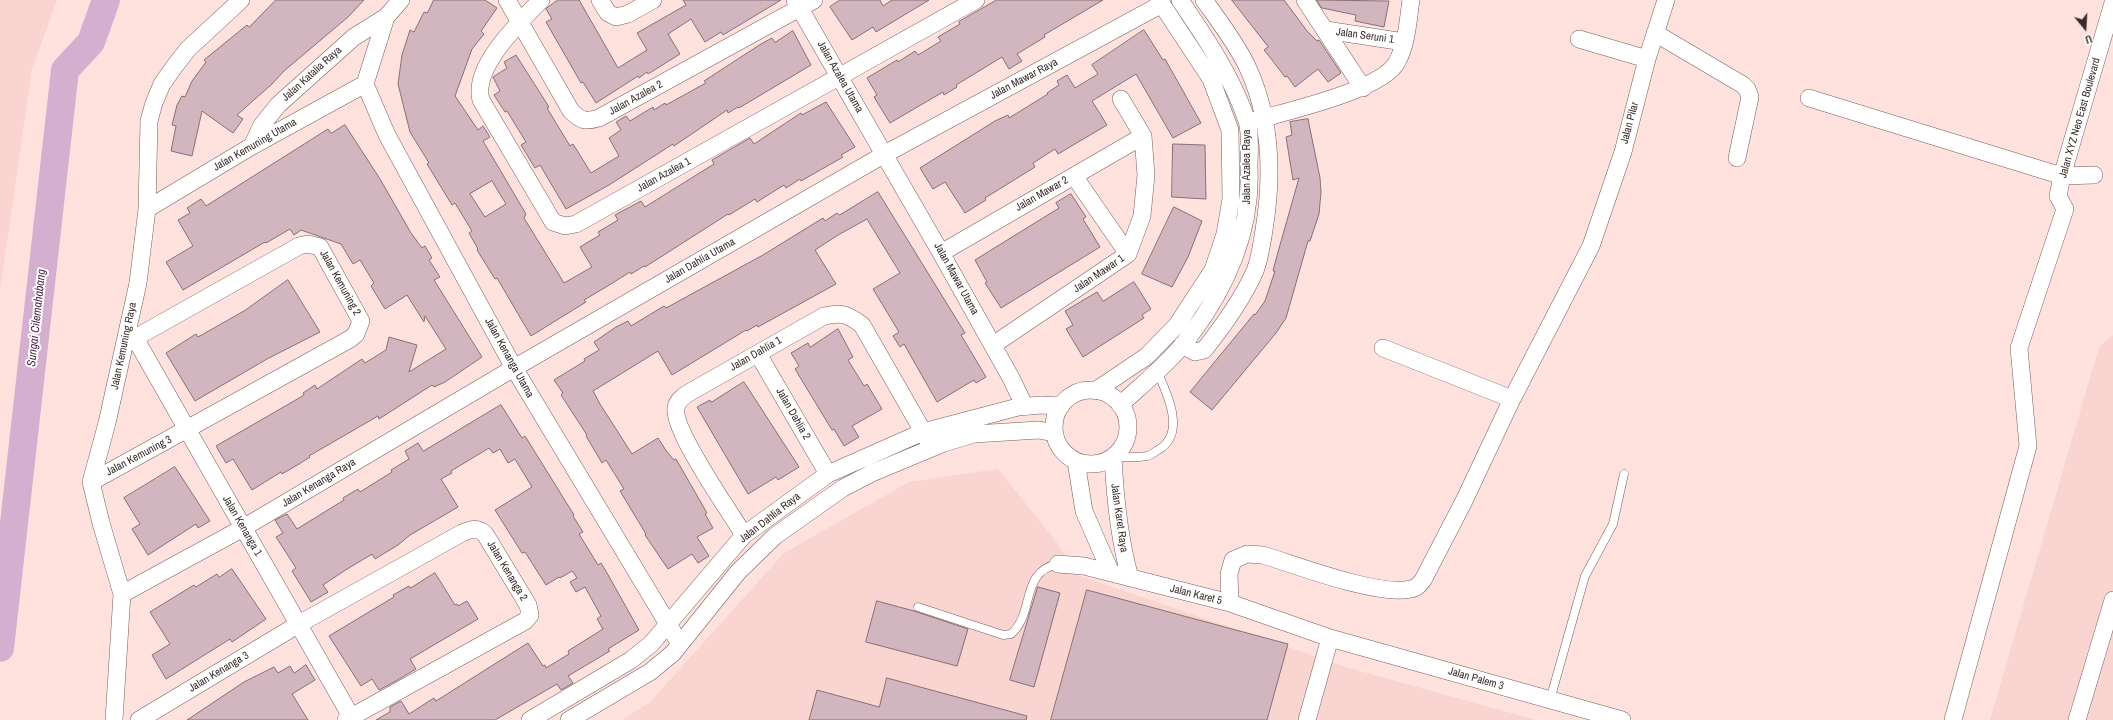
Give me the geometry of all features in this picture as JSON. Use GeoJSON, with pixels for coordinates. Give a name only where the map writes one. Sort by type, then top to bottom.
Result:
{"type":"FeatureCollection","features":[{"type":"Feature","properties":{"kind":"street","name":"Jalan Kemuning Raya"},"geometry":{"type":"LineString","coordinates":[[114,720],[122,594],[101,524],[91,482],[131,337],[147,209],[149,121],[159,90],[174,67],[188,49],[242,0]]}},
{"type":"Feature","properties":{"kind":"street","name":"Jalan Katalia Raya"},"geometry":{"type":"LineString","coordinates":[[252,146],[262,125],[278,105],[354,37],[386,17],[401,0]]}},
{"type":"Feature","properties":{"kind":"street","name":"Jalan Azalea 2"},"geometry":{"type":"LineString","coordinates":[[507,0],[521,21],[571,111],[579,119],[588,122],[599,118],[803,3]]}},
{"type":"Feature","properties":{"kind":"street"},"geometry":{"type":"LineString","coordinates":[[521,21],[541,0]]}},
{"type":"Feature","properties":{"kind":"street"},"geometry":{"type":"LineString","coordinates":[[600,0],[608,13],[616,17],[628,14],[653,0]]}},
{"type":"Feature","properties":{"kind":"street","name":"Jalan Azalea 1"},"geometry":{"type":"LineString","coordinates":[[521,21],[489,62],[480,80],[478,90],[481,100],[553,222],[565,226],[576,224],[840,78],[976,0]]}},
{"type":"Feature","properties":{"kind":"street","name":"Jalan Azalea Raya"},"geometry":{"type":"LineString","coordinates":[[1120,405],[1158,371],[1182,345],[1217,296],[1240,246],[1249,198],[1247,123],[1225,69],[1180,0]]}},
{"type":"Feature","properties":{"kind":"street"},"geometry":{"type":"LineString","coordinates":[[1182,345],[1195,352],[1204,350],[1240,302],[1255,270],[1264,234],[1270,182],[1269,152],[1264,118],[1247,66],[1204,0]]}},
{"type":"Feature","properties":{"kind":"street","name":"Jalan Seruni 1"},"geometry":{"type":"LineString","coordinates":[[1305,0],[1363,88]]}},
{"type":"Feature","properties":{"kind":"street"},"geometry":{"type":"LineString","coordinates":[[1230,130],[1247,123],[1363,88],[1389,72],[1397,63],[1404,42],[1412,0]]}},
{"type":"Feature","properties":{"kind":"street","name":"Jalan Pilar"},"geometry":{"type":"LineString","coordinates":[[1230,603],[1230,567],[1233,560],[1247,554],[1263,555],[1361,585],[1404,590],[1418,586],[1464,501],[1512,399],[1591,246],[1623,152],[1647,59],[1666,0]]}},
{"type":"Feature","properties":{"kind":"street","name":"Jalan Azalea Raya"},"geometry":{"type":"LineString","coordinates":[[1095,391],[1147,356],[1177,325],[1213,270],[1225,234],[1231,200],[1230,130],[1212,79],[1161,2]]}},
{"type":"Feature","properties":{"kind":"street","name":"Jalan Mawar Raya"},"geometry":{"type":"LineString","coordinates":[[885,154],[1161,2]]}},
{"type":"Feature","properties":{"kind":"street","name":"Jalan Azalea Utama"},"geometry":{"type":"LineString","coordinates":[[803,3],[840,78],[885,154]]}},
{"type":"Feature","properties":{"kind":"street","name":"Jalan XYZ Neo East Boulevard"},"geometry":{"type":"LineString","coordinates":[[1953,720],[2028,446],[2019,348],[2065,209],[2058,196],[2062,176],[2113,3]]}},
{"type":"Feature","properties":{"kind":"street","name":"Jalan Katalia Raya"},"geometry":{"type":"LineString","coordinates":[[365,84],[386,17]]}},
{"type":"Feature","properties":{"kind":"street","name":"Jalan Seruni 1"},"geometry":{"type":"LineString","coordinates":[[1326,30],[1404,42]]}},
{"type":"Feature","properties":{"kind":"street"},"geometry":{"type":"LineString","coordinates":[[1656,33],[1748,89],[1750,97],[1737,158]]}},
{"type":"Feature","properties":{"kind":"street"},"geometry":{"type":"LineString","coordinates":[[1578,39],[1647,59]]}},
{"type":"Feature","properties":{"kind":"street","name":"Jalan Kemuning Utama"},"geometry":{"type":"LineString","coordinates":[[147,209],[252,146],[365,84]]}},
{"type":"Feature","properties":{"kind":"street","name":"Jalan Kenanga Utama"},"geometry":{"type":"LineString","coordinates":[[365,84],[387,135],[514,368],[667,625],[680,644]]}},
{"type":"Feature","properties":{"kind":"street"},"geometry":{"type":"LineString","coordinates":[[1809,98],[2062,176],[2094,175]]}},
{"type":"Feature","properties":{"kind":"street","name":"Jalan Mawar 1"},"geometry":{"type":"LineString","coordinates":[[993,345],[1128,254],[1142,216],[1146,175],[1143,136],[1121,99]]}},
{"type":"Feature","properties":{"kind":"street","name":"Jalan Mawar 2"},"geometry":{"type":"LineString","coordinates":[[941,253],[1143,136]]}},
{"type":"Feature","properties":{"kind":"street","name":"Jalan Mawar Utama"},"geometry":{"type":"LineString","coordinates":[[885,154],[993,345],[1025,407]]}},
{"type":"Feature","properties":{"kind":"street","name":"Jalan Dahlia Utama"},"geometry":{"type":"LineString","coordinates":[[514,368],[885,154]]}},
{"type":"Feature","properties":{"kind":"street"},"geometry":{"type":"LineString","coordinates":[[1074,176],[1128,254]]}},
{"type":"Feature","properties":{"kind":"street","name":"Jalan Kemuning 2"},"geometry":{"type":"LineString","coordinates":[[131,337],[299,246],[308,244],[320,247],[359,315],[361,322],[356,334],[187,430]]}},
{"type":"Feature","properties":{"kind":"street","name":"Jalan Dahlia 1"},"geometry":{"type":"LineString","coordinates":[[744,535],[688,444],[676,417],[676,407],[681,398],[824,316],[838,313],[850,316],[862,325],[932,448]]}},
{"type":"Feature","properties":{"kind":"street","name":"Jalan Kenanga 1"},"geometry":{"type":"LineString","coordinates":[[131,337],[187,430],[299,624],[350,719]]}},
{"type":"Feature","properties":{"kind":"street"},"geometry":{"type":"LineString","coordinates":[[1383,348],[1512,399]]}},
{"type":"Feature","properties":{"kind":"street","name":"Jalan Dahlia 2"},"geometry":{"type":"LineString","coordinates":[[758,354],[828,474]]}},
{"type":"Feature","properties":{"kind":"street","name":"Jalan Kenanga Raya"},"geometry":{"type":"LineString","coordinates":[[122,594],[243,528],[514,368]]}},
{"type":"Feature","properties":{"kind":"street"},"geometry":{"type":"LineString","coordinates":[[1085,391],[1095,391],[1113,398],[1120,405],[1128,423],[1128,433],[1125,442],[1113,457],[1095,464],[1076,462],[1062,450],[1054,433],[1056,415],[1060,406],[1076,394],[1085,391]]}},
{"type":"Feature","properties":{"kind":"street","name":"Jalan Dahlia Raya"},"geometry":{"type":"LineString","coordinates":[[530,720],[630,660],[651,644],[744,535],[828,474],[923,432],[996,412],[1025,407],[1060,406]]}},
{"type":"Feature","properties":{"kind":"street","name":"Jalan Kemuning 3"},"geometry":{"type":"LineString","coordinates":[[91,482],[187,430]]}},
{"type":"Feature","properties":{"kind":"street","name":"Jalan Dahlia Raya"},"geometry":{"type":"LineString","coordinates":[[569,720],[650,672],[680,644],[738,572],[775,536],[843,488],[872,473],[932,448],[974,434],[1039,430],[1054,433]]}},
{"type":"Feature","properties":{"kind":"street","name":"Jalan Karet Raya"},"geometry":{"type":"LineString","coordinates":[[1113,457],[1116,509],[1124,556],[1130,578]]}},
{"type":"Feature","properties":{"kind":"street"},"geometry":{"type":"LineString","coordinates":[[1076,462],[1084,511],[1111,573]]}},
{"type":"Feature","properties":{"kind":"street","name":"Jalan Kenanga 2"},"geometry":{"type":"LineString","coordinates":[[299,624],[462,533],[475,528],[485,534],[528,605],[530,615],[519,625],[350,719]]}},
{"type":"Feature","properties":{"kind":"street","name":"Jalan Karet 5"},"geometry":{"type":"LineString","coordinates":[[1058,564],[1084,566],[1230,603],[1330,638]]}},
{"type":"Feature","properties":{"kind":"street"},"geometry":{"type":"LineString","coordinates":[[2077,720],[2113,600]]}},
{"type":"Feature","properties":{"kind":"street","name":"Jalan Kenanga 3"},"geometry":{"type":"LineString","coordinates":[[139,720],[299,624]]}},
{"type":"Feature","properties":{"kind":"street"},"geometry":{"type":"LineString","coordinates":[[1307,720],[1330,638]]}},
{"type":"Feature","properties":{"kind":"street","name":"Jalan Palem 3"},"geometry":{"type":"LineString","coordinates":[[1330,638],[1622,720]]}},
{"type":"Feature","properties":{"kind":"lane"},"geometry":{"type":"LineString","coordinates":[[1113,457],[1148,456],[1163,447],[1170,436],[1173,418],[1169,398],[1158,371]]}},
{"type":"Feature","properties":{"kind":"lane"},"geometry":{"type":"LineString","coordinates":[[1550,700],[1585,576],[1613,524],[1624,474]]}},
{"type":"Feature","properties":{"kind":"lane"},"geometry":{"type":"LineString","coordinates":[[918,607],[1003,635],[1011,634],[1019,625],[1037,575],[1050,565],[1058,564]]}},
{"type":"Feature","properties":{"kind":"shaded area"},"geometry":{"type":"Polygon","coordinates":[[[0,0],[57,0],[32,69],[0,290],[0,0]]]}},
{"type":"Feature","properties":{"kind":"shaded area"},"geometry":{"type":"Polygon","coordinates":[[[2113,335],[2113,720],[1990,720],[2099,347],[2113,335]]]}},
{"type":"Feature","properties":{"kind":"shaded area"},"geometry":{"type":"Polygon","coordinates":[[[998,469],[1056,541],[1077,575],[1349,668],[1536,720],[622,720],[650,702],[784,553],[909,482],[998,469]]]}},
{"type":"Feature","properties":{"kind":"building"},"geometry":{"type":"Polygon","coordinates":[[[276,0],[364,0],[348,17],[284,71],[272,84],[237,115],[243,119],[233,133],[202,111],[192,156],[171,151],[176,126],[172,125],[177,105],[182,96],[185,97],[192,81],[206,62],[204,60],[247,25],[249,27],[276,0]]]}},
{"type":"Feature","properties":{"kind":"building"},"geometry":{"type":"Polygon","coordinates":[[[434,0],[485,0],[497,8],[481,31],[484,34],[472,49],[455,96],[478,130],[483,126],[490,137],[483,141],[526,214],[524,218],[564,283],[592,267],[580,247],[600,235],[598,232],[618,220],[615,215],[641,201],[645,207],[714,164],[712,160],[750,138],[754,144],[801,113],[802,115],[826,102],[855,147],[841,155],[843,157],[801,181],[800,179],[786,188],[784,185],[757,202],[755,199],[729,215],[728,214],[645,267],[644,266],[631,274],[630,272],[584,300],[586,302],[531,336],[497,278],[495,279],[477,250],[478,249],[469,233],[472,231],[455,203],[452,205],[427,164],[429,163],[410,132],[398,84],[402,55],[410,30],[414,32],[424,12],[427,13],[434,0]],[[492,181],[470,194],[485,217],[506,204],[492,181]]]}},
{"type":"Feature","properties":{"kind":"building"},"geometry":{"type":"Polygon","coordinates":[[[558,0],[579,0],[618,68],[647,50],[637,33],[686,5],[683,0],[781,0],[723,35],[721,32],[705,42],[691,19],[668,34],[680,54],[648,74],[647,72],[639,78],[638,76],[596,103],[583,82],[581,83],[546,22],[552,19],[546,9],[558,0]]]}},
{"type":"Feature","properties":{"kind":"building"},"geometry":{"type":"Polygon","coordinates":[[[840,0],[880,0],[883,6],[892,0],[929,0],[876,32],[873,27],[852,40],[830,7],[840,0]]]}},
{"type":"Feature","properties":{"kind":"building"},"geometry":{"type":"Polygon","coordinates":[[[997,0],[1103,0],[1044,35],[1045,37],[1017,54],[1022,61],[1009,69],[1002,57],[956,85],[957,87],[944,95],[943,92],[890,123],[874,97],[877,95],[867,78],[897,60],[898,62],[915,51],[918,55],[941,41],[938,37],[960,24],[959,22],[997,0]]]}},
{"type":"Feature","properties":{"kind":"building"},"geometry":{"type":"Polygon","coordinates":[[[1232,0],[1284,0],[1307,31],[1317,41],[1319,40],[1341,73],[1328,82],[1318,69],[1295,87],[1287,76],[1285,77],[1264,50],[1268,47],[1232,0]]]}},
{"type":"Feature","properties":{"kind":"building"},"geometry":{"type":"Polygon","coordinates":[[[1317,0],[1389,1],[1384,27],[1355,21],[1356,15],[1322,8],[1317,0]]]}},
{"type":"Feature","properties":{"kind":"building"},"geometry":{"type":"Polygon","coordinates":[[[1144,30],[1163,60],[1165,59],[1201,123],[1173,138],[1136,74],[1092,101],[1107,125],[1058,154],[1055,149],[1033,163],[1035,167],[985,198],[986,200],[965,213],[945,182],[933,189],[920,168],[995,121],[1008,115],[1009,118],[1048,94],[1047,93],[1059,85],[1057,81],[1067,75],[1075,88],[1098,74],[1092,65],[1144,30]]]}},
{"type":"Feature","properties":{"kind":"building"},"geometry":{"type":"Polygon","coordinates":[[[793,31],[811,65],[739,108],[738,107],[728,113],[727,110],[674,146],[673,144],[609,185],[566,209],[540,165],[535,168],[521,145],[526,142],[507,111],[505,112],[494,95],[500,91],[493,77],[507,68],[504,62],[516,55],[549,107],[547,108],[570,146],[573,144],[591,173],[619,156],[609,138],[621,130],[616,122],[626,116],[630,121],[653,107],[654,110],[665,103],[666,105],[706,83],[704,81],[761,44],[772,38],[775,42],[793,31]]]}},
{"type":"Feature","properties":{"kind":"building"},"geometry":{"type":"Polygon","coordinates":[[[1308,119],[1320,178],[1321,192],[1319,214],[1310,241],[1308,241],[1286,318],[1276,333],[1212,410],[1190,392],[1265,301],[1275,271],[1273,271],[1299,178],[1293,180],[1286,137],[1292,135],[1290,122],[1308,119]]]}},
{"type":"Feature","properties":{"kind":"building"},"geometry":{"type":"Polygon","coordinates":[[[345,125],[380,179],[411,233],[422,248],[425,246],[432,258],[429,260],[440,277],[434,280],[482,357],[445,382],[434,387],[432,385],[379,419],[378,416],[309,456],[310,457],[282,474],[281,472],[252,490],[233,459],[226,463],[216,446],[304,395],[303,393],[315,385],[317,389],[362,359],[365,363],[386,350],[389,337],[417,345],[409,372],[446,349],[425,316],[424,322],[407,295],[385,309],[371,286],[374,283],[360,260],[353,264],[341,244],[301,230],[294,235],[290,229],[183,290],[166,262],[193,246],[178,220],[190,213],[187,208],[201,199],[206,206],[328,129],[331,133],[345,125]]]}},
{"type":"Feature","properties":{"kind":"building"},"geometry":{"type":"Polygon","coordinates":[[[1173,144],[1205,145],[1206,199],[1172,197],[1173,144]]]}},
{"type":"Feature","properties":{"kind":"building"},"geometry":{"type":"Polygon","coordinates":[[[878,192],[965,333],[961,335],[986,377],[976,383],[974,380],[937,402],[904,344],[900,347],[893,336],[899,332],[873,289],[900,273],[867,219],[838,235],[815,250],[836,284],[758,327],[757,325],[747,331],[746,330],[672,375],[658,351],[593,391],[632,454],[658,438],[667,452],[674,460],[676,459],[707,513],[705,514],[713,528],[697,537],[709,556],[698,563],[692,554],[668,569],[645,535],[646,534],[620,491],[624,489],[606,460],[602,463],[586,436],[587,435],[561,395],[563,393],[554,380],[585,361],[584,359],[599,350],[594,342],[616,327],[628,321],[631,326],[664,306],[666,308],[763,255],[823,218],[825,221],[837,213],[839,215],[878,192]]]}},
{"type":"Feature","properties":{"kind":"building"},"geometry":{"type":"Polygon","coordinates":[[[1071,194],[1086,217],[1083,219],[1100,247],[1001,308],[985,283],[987,282],[975,260],[1059,208],[1056,203],[1071,194]]]}},
{"type":"Feature","properties":{"kind":"building"},"geometry":{"type":"Polygon","coordinates":[[[1174,207],[1202,221],[1188,257],[1172,287],[1142,274],[1174,207]]]}},
{"type":"Feature","properties":{"kind":"building"},"geometry":{"type":"Polygon","coordinates":[[[288,280],[320,332],[267,359],[195,401],[166,353],[196,334],[198,337],[244,311],[288,280]]]}},
{"type":"Feature","properties":{"kind":"building"},"geometry":{"type":"Polygon","coordinates":[[[1134,282],[1151,309],[1142,315],[1144,318],[1083,357],[1066,329],[1073,325],[1065,311],[1097,292],[1103,301],[1134,282]]]}},
{"type":"Feature","properties":{"kind":"building"},"geometry":{"type":"Polygon","coordinates":[[[838,329],[853,357],[848,360],[864,386],[867,384],[882,409],[852,426],[859,437],[844,446],[834,429],[832,430],[795,369],[799,366],[791,353],[808,343],[810,347],[838,329]]]}},
{"type":"Feature","properties":{"kind":"building"},"geometry":{"type":"Polygon","coordinates":[[[744,382],[799,467],[778,480],[776,477],[748,494],[697,407],[710,400],[711,402],[744,382]]]}},
{"type":"Feature","properties":{"kind":"building"},"geometry":{"type":"Polygon","coordinates":[[[501,405],[522,438],[525,436],[574,515],[573,516],[583,532],[579,534],[598,565],[601,563],[639,630],[608,649],[610,651],[568,676],[573,683],[561,690],[557,684],[495,720],[376,720],[390,712],[390,707],[401,701],[409,714],[434,698],[436,701],[528,643],[543,666],[545,665],[546,668],[569,654],[568,651],[603,629],[597,619],[601,616],[585,587],[576,592],[570,582],[577,578],[573,572],[572,571],[560,578],[559,577],[546,585],[525,552],[522,553],[495,510],[532,487],[515,459],[508,463],[500,449],[493,453],[489,448],[451,471],[452,473],[441,479],[458,507],[410,535],[398,545],[375,559],[372,554],[344,571],[323,585],[328,592],[311,602],[292,571],[296,568],[276,537],[283,533],[275,520],[287,514],[297,529],[344,500],[343,498],[358,489],[360,492],[392,472],[391,470],[409,459],[405,451],[418,443],[423,451],[501,405]]]}},
{"type":"Feature","properties":{"kind":"building"},"geometry":{"type":"Polygon","coordinates":[[[175,467],[210,521],[198,528],[196,524],[148,555],[132,529],[140,524],[124,498],[175,467]]]}},
{"type":"Feature","properties":{"kind":"building"},"geometry":{"type":"Polygon","coordinates":[[[232,569],[266,619],[232,642],[230,639],[166,679],[152,655],[170,644],[150,612],[194,585],[196,587],[217,574],[219,577],[232,569]]]}},
{"type":"Feature","properties":{"kind":"building"},"geometry":{"type":"Polygon","coordinates":[[[435,573],[455,605],[457,604],[458,606],[467,601],[478,619],[410,659],[416,669],[394,682],[379,690],[372,679],[361,686],[329,636],[394,597],[393,595],[409,586],[410,588],[435,573]]]}},
{"type":"Feature","properties":{"kind":"building"},"geometry":{"type":"Polygon","coordinates":[[[1038,587],[1060,593],[1034,687],[1010,680],[1038,587]]]}},
{"type":"Feature","properties":{"kind":"building"},"geometry":{"type":"Polygon","coordinates":[[[1087,590],[1288,644],[1267,720],[1051,720],[1087,590]]]}},
{"type":"Feature","properties":{"kind":"building"},"geometry":{"type":"Polygon","coordinates":[[[877,601],[914,611],[968,629],[957,666],[866,642],[877,601]]]}},
{"type":"Feature","properties":{"kind":"building"},"geometry":{"type":"Polygon","coordinates":[[[306,665],[315,680],[292,694],[308,720],[187,720],[244,682],[274,667],[278,673],[290,666],[294,673],[306,665]]]}},
{"type":"Feature","properties":{"kind":"building"},"geometry":{"type":"Polygon","coordinates":[[[887,678],[1027,716],[1026,720],[809,720],[817,690],[879,707],[887,678]]]}},
{"type":"Feature","properties":{"kind":"waterway","name":"Sungai Cilemahabang"},"geometry":{"type":"LineString","coordinates":[[0,648],[65,70],[91,42],[106,0]]}}]}
